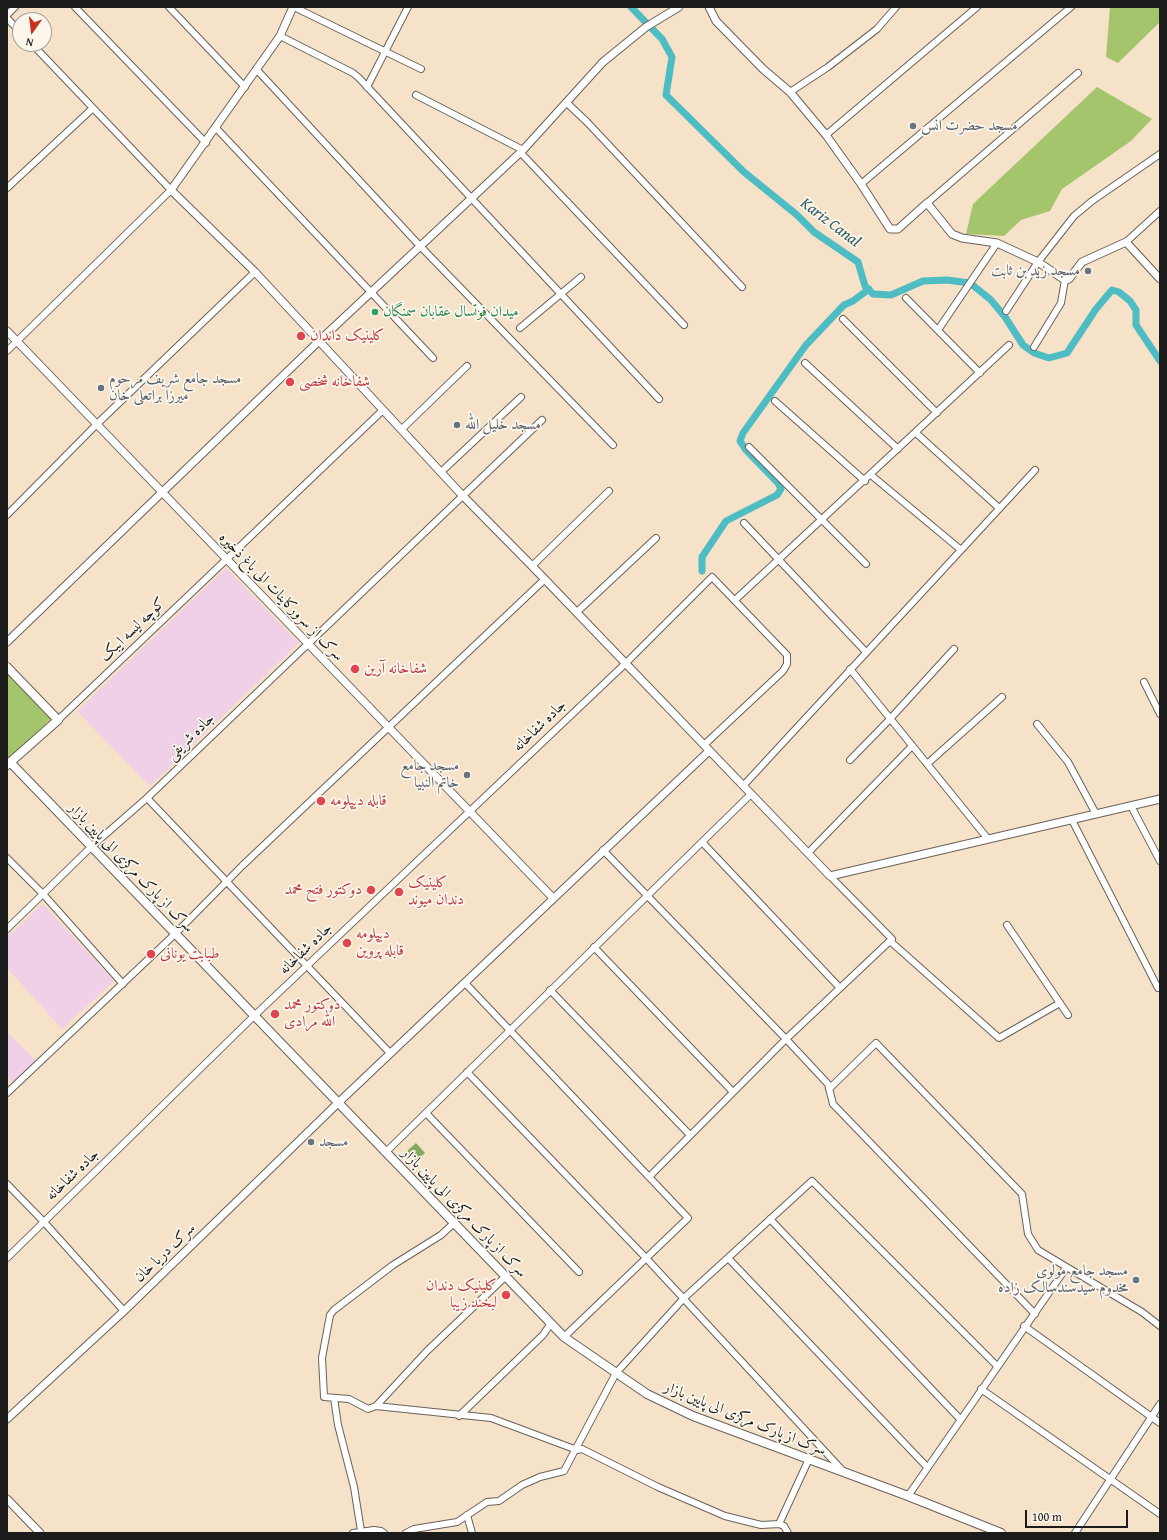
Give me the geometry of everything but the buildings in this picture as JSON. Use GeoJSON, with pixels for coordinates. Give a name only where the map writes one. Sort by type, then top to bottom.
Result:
{"type":"FeatureCollection","features":[{"type":"Feature","properties":{"kind":"main road"},"geometry":{"type":"LineString","coordinates":[[7,667],[58,720],[8,763]]}},
{"type":"Feature","properties":{"kind":"main road","name":"سرک از پارک مرکزی الی پایین بازار"},"geometry":{"type":"LineString","coordinates":[[8,763],[176,934],[564,1337],[647,1394],[693,1416],[908,1496],[1001,1533]]}},
{"type":"Feature","properties":{"kind":"street"},"geometry":{"type":"LineString","coordinates":[[7,17],[15,7]]}},
{"type":"Feature","properties":{"kind":"street"},"geometry":{"type":"LineString","coordinates":[[75,7],[206,143]]}},
{"type":"Feature","properties":{"kind":"street"},"geometry":{"type":"LineString","coordinates":[[170,7],[245,87]]}},
{"type":"Feature","properties":{"kind":"street"},"geometry":{"type":"LineString","coordinates":[[7,352],[171,190],[206,143],[280,36],[293,7],[420,69]]}},
{"type":"Feature","properties":{"kind":"street"},"geometry":{"type":"LineString","coordinates":[[367,87],[408,7]]}},
{"type":"Feature","properties":{"kind":"street"},"geometry":{"type":"LineString","coordinates":[[7,642],[319,341],[521,151],[567,103],[603,62],[646,27],[679,7]]}},
{"type":"Feature","properties":{"kind":"street"},"geometry":{"type":"LineString","coordinates":[[709,7],[716,21],[739,45],[790,92],[826,135],[861,184],[890,229],[894,230],[898,229],[1078,72]]}},
{"type":"Feature","properties":{"kind":"street"},"geometry":{"type":"LineString","coordinates":[[790,92],[828,67],[876,29],[896,7]]}},
{"type":"Feature","properties":{"kind":"street"},"geometry":{"type":"LineString","coordinates":[[826,135],[977,7]]}},
{"type":"Feature","properties":{"kind":"street"},"geometry":{"type":"LineString","coordinates":[[861,184],[1071,7]]}},
{"type":"Feature","properties":{"kind":"street"},"geometry":{"type":"LineString","coordinates":[[280,36],[353,73],[659,399]]}},
{"type":"Feature","properties":{"kind":"street"},"geometry":{"type":"LineString","coordinates":[[40,52],[171,190],[255,272],[462,495],[577,612],[706,748],[892,939],[890,941],[999,1038],[1060,1003]]}},
{"type":"Feature","properties":{"kind":"street"},"geometry":{"type":"LineString","coordinates":[[257,70],[420,246],[613,445]]}},
{"type":"Feature","properties":{"kind":"street"},"geometry":{"type":"LineString","coordinates":[[416,95],[521,151],[684,325]]}},
{"type":"Feature","properties":{"kind":"street"},"geometry":{"type":"LineString","coordinates":[[567,103],[587,122],[742,287]]}},
{"type":"Feature","properties":{"kind":"street"},"geometry":{"type":"LineString","coordinates":[[7,188],[93,108]]}},
{"type":"Feature","properties":{"kind":"street"},"geometry":{"type":"LineString","coordinates":[[216,128],[372,291],[433,358]]}},
{"type":"Feature","properties":{"kind":"street"},"geometry":{"type":"LineString","coordinates":[[1006,310],[1038,262],[1074,216],[1160,154]]}},
{"type":"Feature","properties":{"kind":"street"},"geometry":{"type":"LineString","coordinates":[[926,203],[952,234],[962,238],[997,243],[1038,262],[1065,280]]}},
{"type":"Feature","properties":{"kind":"street"},"geometry":{"type":"LineString","coordinates":[[1065,280],[1069,279],[1082,262],[1126,242],[1160,211]]}},
{"type":"Feature","properties":{"kind":"street"},"geometry":{"type":"LineString","coordinates":[[1126,242],[1160,279]]}},
{"type":"Feature","properties":{"kind":"street"},"geometry":{"type":"LineString","coordinates":[[938,330],[997,243]]}},
{"type":"Feature","properties":{"kind":"street"},"geometry":{"type":"LineString","coordinates":[[7,516],[97,424],[255,272]]}},
{"type":"Feature","properties":{"kind":"street"},"geometry":{"type":"LineString","coordinates":[[520,328],[581,277]]}},
{"type":"Feature","properties":{"kind":"street"},"geometry":{"type":"LineString","coordinates":[[1034,347],[1061,303],[1065,280]]}},
{"type":"Feature","properties":{"kind":"street"},"geometry":{"type":"LineString","coordinates":[[906,298],[980,373]]}},
{"type":"Feature","properties":{"kind":"street"},"geometry":{"type":"LineString","coordinates":[[843,319],[937,413]]}},
{"type":"Feature","properties":{"kind":"street","name":"سرک از سرورکاینات الی باغ ذخیره"},"geometry":{"type":"LineString","coordinates":[[7,330],[553,898]]}},
{"type":"Feature","properties":{"kind":"street"},"geometry":{"type":"LineString","coordinates":[[706,748],[783,671],[788,664],[787,655],[736,600],[1009,346]]}},
{"type":"Feature","properties":{"kind":"street"},"geometry":{"type":"LineString","coordinates":[[805,363],[898,450]]}},
{"type":"Feature","properties":{"kind":"street"},"geometry":{"type":"LineString","coordinates":[[402,429],[466,366]]}},
{"type":"Feature","properties":{"kind":"street"},"geometry":{"type":"LineString","coordinates":[[441,472],[521,397]]}},
{"type":"Feature","properties":{"kind":"street"},"geometry":{"type":"LineString","coordinates":[[775,401],[865,481]]}},
{"type":"Feature","properties":{"kind":"street","name":"کوچه لیسه ایبک"},"geometry":{"type":"LineString","coordinates":[[58,720],[226,558],[383,410]]}},
{"type":"Feature","properties":{"kind":"street","name":"جاده شریفی"},"geometry":{"type":"LineString","coordinates":[[7,929],[91,847],[147,798],[307,643],[542,420]]}},
{"type":"Feature","properties":{"kind":"street"},"geometry":{"type":"LineString","coordinates":[[916,433],[999,508]]}},
{"type":"Feature","properties":{"kind":"street"},"geometry":{"type":"LineString","coordinates":[[749,447],[866,564]]}},
{"type":"Feature","properties":{"kind":"street"},"geometry":{"type":"LineString","coordinates":[[743,786],[1035,470]]}},
{"type":"Feature","properties":{"kind":"street"},"geometry":{"type":"LineString","coordinates":[[871,475],[960,550]]}},
{"type":"Feature","properties":{"kind":"street"},"geometry":{"type":"LineString","coordinates":[[532,566],[609,491]]}},
{"type":"Feature","properties":{"kind":"street"},"geometry":{"type":"LineString","coordinates":[[744,523],[866,652]]}},
{"type":"Feature","properties":{"kind":"street"},"geometry":{"type":"LineString","coordinates":[[577,612],[656,538]]}},
{"type":"Feature","properties":{"kind":"street","name":"جاده شفاخانه"},"geometry":{"type":"LineString","coordinates":[[7,1258],[254,1016],[626,663],[710,577],[714,578],[736,600]]}},
{"type":"Feature","properties":{"kind":"street"},"geometry":{"type":"LineString","coordinates":[[7,1093],[176,934],[227,881],[545,579]]}},
{"type":"Feature","properties":{"kind":"street"},"geometry":{"type":"LineString","coordinates":[[850,760],[954,649]]}},
{"type":"Feature","properties":{"kind":"street"},"geometry":{"type":"LineString","coordinates":[[850,670],[988,839]]}},
{"type":"Feature","properties":{"kind":"street"},"geometry":{"type":"LineString","coordinates":[[1144,682],[1160,714]]}},
{"type":"Feature","properties":{"kind":"street"},"geometry":{"type":"LineString","coordinates":[[927,764],[1002,697]]}},
{"type":"Feature","properties":{"kind":"street"},"geometry":{"type":"LineString","coordinates":[[1037,724],[1068,762],[1096,814]]}},
{"type":"Feature","properties":{"kind":"street"},"geometry":{"type":"LineString","coordinates":[[808,853],[912,746]]}},
{"type":"Feature","properties":{"kind":"street","name":"سرک دریا خان"},"geometry":{"type":"LineString","coordinates":[[7,1419],[124,1311],[338,1103],[603,850],[706,748]]}},
{"type":"Feature","properties":{"kind":"street"},"geometry":{"type":"LineString","coordinates":[[386,1152],[751,794]]}},
{"type":"Feature","properties":{"kind":"street"},"geometry":{"type":"LineString","coordinates":[[147,798],[227,881],[306,967],[390,1053]]}},
{"type":"Feature","properties":{"kind":"street"},"geometry":{"type":"LineString","coordinates":[[830,876],[1160,799]]}},
{"type":"Feature","properties":{"kind":"street"},"geometry":{"type":"LineString","coordinates":[[1131,806],[1160,861]]}},
{"type":"Feature","properties":{"kind":"street"},"geometry":{"type":"LineString","coordinates":[[1072,820],[1158,988]]}},
{"type":"Feature","properties":{"kind":"street"},"geometry":{"type":"LineString","coordinates":[[702,842],[840,988]]}},
{"type":"Feature","properties":{"kind":"street"},"geometry":{"type":"LineString","coordinates":[[603,850],[828,1084],[833,1104],[1035,1314]]}},
{"type":"Feature","properties":{"kind":"street"},"geometry":{"type":"LineString","coordinates":[[7,858],[42,894],[123,984]]}},
{"type":"Feature","properties":{"kind":"street"},"geometry":{"type":"LineString","coordinates":[[1007,925],[1068,1015]]}},
{"type":"Feature","properties":{"kind":"street"},"geometry":{"type":"LineString","coordinates":[[649,1177],[786,1039],[890,941]]}},
{"type":"Feature","properties":{"kind":"street"},"geometry":{"type":"LineString","coordinates":[[594,948],[733,1092]]}},
{"type":"Feature","properties":{"kind":"street"},"geometry":{"type":"LineString","coordinates":[[465,983],[688,1218],[564,1337]]}},
{"type":"Feature","properties":{"kind":"street"},"geometry":{"type":"LineString","coordinates":[[550,990],[690,1135]]}},
{"type":"Feature","properties":{"kind":"street"},"geometry":{"type":"LineString","coordinates":[[829,1089],[876,1043],[1022,1194],[1028,1234],[1038,1250],[1142,1312],[1160,1326]]}},
{"type":"Feature","properties":{"kind":"street"},"geometry":{"type":"LineString","coordinates":[[467,1072],[684,1298],[844,1472]]}},
{"type":"Feature","properties":{"kind":"street"},"geometry":{"type":"LineString","coordinates":[[426,1113],[579,1272]]}},
{"type":"Feature","properties":{"kind":"street"},"geometry":{"type":"LineString","coordinates":[[406,1533],[414,1529],[457,1522],[487,1502],[499,1501],[522,1484],[540,1477],[564,1471],[577,1450],[616,1374],[684,1298],[812,1181],[997,1366]]}},
{"type":"Feature","properties":{"kind":"street"},"geometry":{"type":"LineString","coordinates":[[7,1184],[44,1222],[124,1311]]}},
{"type":"Feature","properties":{"kind":"street"},"geometry":{"type":"LineString","coordinates":[[770,1219],[960,1419]]}},
{"type":"Feature","properties":{"kind":"street"},"geometry":{"type":"LineString","coordinates":[[454,1223],[440,1235],[394,1265],[334,1310],[330,1315],[322,1358],[324,1397],[349,1399],[368,1409],[376,1406],[427,1351],[506,1276]]}},
{"type":"Feature","properties":{"kind":"street"},"geometry":{"type":"LineString","coordinates":[[728,1258],[927,1467]]}},
{"type":"Feature","properties":{"kind":"street"},"geometry":{"type":"LineString","coordinates":[[908,1496],[1024,1326],[1035,1314],[1066,1268]]}},
{"type":"Feature","properties":{"kind":"street"},"geometry":{"type":"LineString","coordinates":[[459,1416],[543,1335],[551,1323]]}},
{"type":"Feature","properties":{"kind":"street"},"geometry":{"type":"LineString","coordinates":[[1024,1326],[1160,1423]]}},
{"type":"Feature","properties":{"kind":"street"},"geometry":{"type":"LineString","coordinates":[[981,1389],[1160,1514]]}},
{"type":"Feature","properties":{"kind":"street"},"geometry":{"type":"LineString","coordinates":[[334,1398],[338,1425],[354,1487],[361,1531]]}},
{"type":"Feature","properties":{"kind":"street"},"geometry":{"type":"LineString","coordinates":[[1075,1533],[1160,1404]]}},
{"type":"Feature","properties":{"kind":"street"},"geometry":{"type":"LineString","coordinates":[[376,1406],[459,1416],[490,1418],[577,1450],[582,1450],[658,1487],[725,1516],[761,1525],[779,1524],[784,1526],[788,1533]]}},
{"type":"Feature","properties":{"kind":"street"},"geometry":{"type":"LineString","coordinates":[[779,1524],[808,1459]]}},
{"type":"Feature","properties":{"kind":"street"},"geometry":{"type":"LineString","coordinates":[[7,1499],[40,1533]]}},
{"type":"Feature","properties":{"kind":"street"},"geometry":{"type":"LineString","coordinates":[[467,1515],[472,1533]]}},
{"type":"Feature","properties":{"kind":"street"},"geometry":{"type":"LineString","coordinates":[[353,1533],[361,1531],[381,1531],[384,1533]]}},
{"type":"Feature","properties":{"kind":"shaded area"},"geometry":{"type":"Polygon","coordinates":[[[226,568],[299,643],[150,786],[77,711],[226,568]]]}},
{"type":"Feature","properties":{"kind":"shaded area"},"geometry":{"type":"Polygon","coordinates":[[[43,904],[114,981],[62,1029],[7,968],[7,937],[43,904]]]}},
{"type":"Feature","properties":{"kind":"shaded area"},"geometry":{"type":"Polygon","coordinates":[[[7,1032],[36,1061],[14,1083],[7,1076],[7,1032]]]}},
{"type":"Feature","properties":{"kind":"green space"},"geometry":{"type":"Polygon","coordinates":[[[1110,7],[1160,7],[1160,22],[1118,63],[1106,57],[1110,7]]]}},
{"type":"Feature","properties":{"kind":"green space"},"geometry":{"type":"Polygon","coordinates":[[[1097,87],[1152,119],[1131,141],[1062,189],[1050,211],[1021,220],[1004,236],[966,234],[973,204],[1097,87]]]}},
{"type":"Feature","properties":{"kind":"green space"},"geometry":{"type":"Polygon","coordinates":[[[7,670],[52,718],[7,760],[7,670]]]}},
{"type":"Feature","properties":{"kind":"green space"},"geometry":{"type":"Polygon","coordinates":[[[416,1143],[425,1153],[416,1161],[407,1151],[416,1143]]]}},
{"type":"Feature","properties":{"kind":"waterway","name":"Kariz Canal"},"geometry":{"type":"LineString","coordinates":[[631,7],[662,39],[672,57],[666,95],[744,172],[797,215],[814,232],[858,262],[865,286],[873,294],[891,295],[923,281],[947,280],[970,283],[991,300],[1005,317],[1023,345],[1034,353],[1049,358],[1067,353],[1096,309],[1112,290],[1119,292],[1130,301],[1136,310],[1136,325],[1160,361]]}},
{"type":"Feature","properties":{"kind":"waterway"},"geometry":{"type":"LineString","coordinates":[[702,571],[702,557],[726,521],[777,495],[781,489],[778,483],[746,450],[740,441],[743,433],[806,345],[844,305],[853,301],[869,289]]}},
{"type":"Feature","properties":{"kind":"place","name":"مسجد حضرت انس"},"geometry":{"type":"Point","coordinates":[913,126]}},
{"type":"Feature","properties":{"kind":"place","name":"مسجد زید بن ثابت"},"geometry":{"type":"Point","coordinates":[1088,271]}},
{"type":"Feature","properties":{"kind":"place","name":"میدان فوتسال عقابان سمنگان"},"geometry":{"type":"Point","coordinates":[375,312]}},
{"type":"Feature","properties":{"kind":"place","name":"کلینیک داندان"},"geometry":{"type":"Point","coordinates":[301,336]}},
{"type":"Feature","properties":{"kind":"place","name":"شفاخانه شخصی"},"geometry":{"type":"Point","coordinates":[290,382]}},
{"type":"Feature","properties":{"kind":"place","name":"مسجد جامع شریف مرحوم میرزا براتعلی خان"},"geometry":{"type":"Point","coordinates":[101,388]}},
{"type":"Feature","properties":{"kind":"place","name":"مسجد خلیل الله"},"geometry":{"type":"Point","coordinates":[457,425]}},
{"type":"Feature","properties":{"kind":"place","name":"شفاخانه آرین"},"geometry":{"type":"Point","coordinates":[355,669]}},
{"type":"Feature","properties":{"kind":"place","name":"مسجد جامع خاتم النبیا"},"geometry":{"type":"Point","coordinates":[467,775]}},
{"type":"Feature","properties":{"kind":"place","name":"قابله دیپلومه"},"geometry":{"type":"Point","coordinates":[321,801]}},
{"type":"Feature","properties":{"kind":"place","name":"دوکتور فتح محمد"},"geometry":{"type":"Point","coordinates":[371,890]}},
{"type":"Feature","properties":{"kind":"place","name":"کلینیک دندان میوند"},"geometry":{"type":"Point","coordinates":[399,892]}},
{"type":"Feature","properties":{"kind":"place","name":"دیپلومه قابله پروین"},"geometry":{"type":"Point","coordinates":[347,943]}},
{"type":"Feature","properties":{"kind":"place","name":"طبابت یونانی"},"geometry":{"type":"Point","coordinates":[151,954]}},
{"type":"Feature","properties":{"kind":"place","name":"دوکتور محمد الله مرادی"},"geometry":{"type":"Point","coordinates":[275,1014]}},
{"type":"Feature","properties":{"kind":"place","name":"مسجد"},"geometry":{"type":"Point","coordinates":[311,1142]}},
{"type":"Feature","properties":{"kind":"place","name":"مسجد جامع مولوی مخدوم سیدسندسالک زاده"},"geometry":{"type":"Point","coordinates":[1136,1280]}},
{"type":"Feature","properties":{"kind":"place","name":"کلینیک دندان لبخند زیبا"},"geometry":{"type":"Point","coordinates":[506,1295]}}]}
